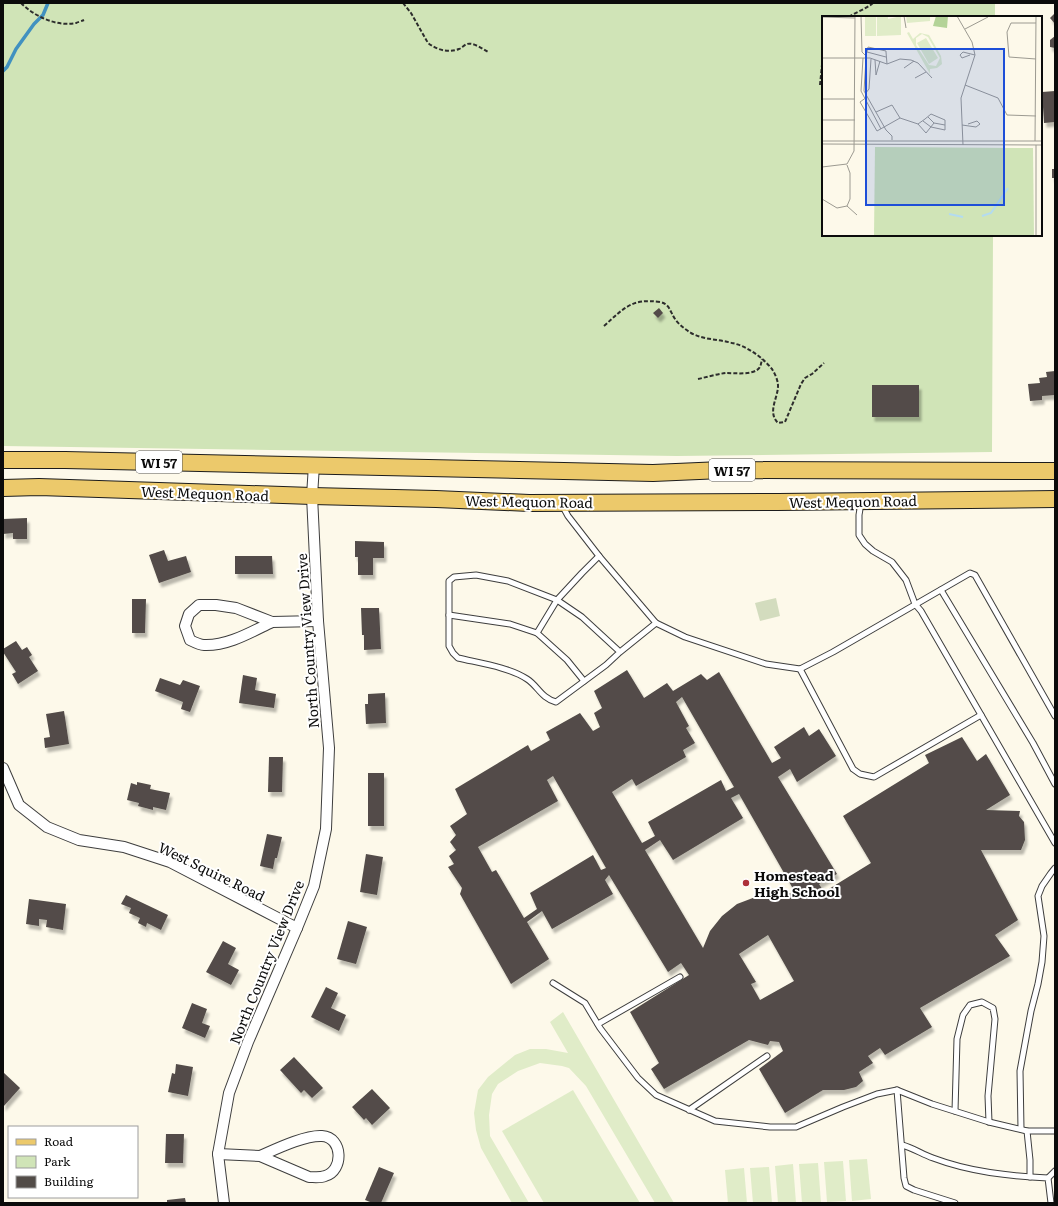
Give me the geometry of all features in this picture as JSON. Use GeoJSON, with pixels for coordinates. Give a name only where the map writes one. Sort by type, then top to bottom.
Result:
{"type":"FeatureCollection","features":[{"type":"Feature","properties":{"kind":"main road","name":"West Mequon Road"},"geometry":{"type":"LineString","coordinates":[[3,460],[65,460],[653,473],[722,470],[1055,471]]}},
{"type":"Feature","properties":{"kind":"main road","name":"West Mequon Road"},"geometry":{"type":"LineString","coordinates":[[3,488],[39,487],[529,503],[861,502],[1055,499]]}},
{"type":"Feature","properties":{"kind":"street","name":"North Country View Drive"},"geometry":{"type":"LineString","coordinates":[[224,1203],[218,1154],[229,1093],[248,1042],[298,928],[314,886],[326,830],[329,748],[318,621],[312,496],[314,465]]}},
{"type":"Feature","properties":{"kind":"street"},"geometry":{"type":"LineString","coordinates":[[272,622],[222,644],[203,646],[190,640],[185,626],[189,614],[199,605],[216,604],[236,608],[272,622],[318,621]]}},
{"type":"Feature","properties":{"kind":"street","name":"West Squire Road"},"geometry":{"type":"LineString","coordinates":[[3,768],[19,805],[47,827],[79,840],[124,847],[170,862],[298,928]]}},
{"type":"Feature","properties":{"kind":"street"},"geometry":{"type":"LineString","coordinates":[[218,1154],[260,1156],[310,1177],[324,1177],[333,1172],[336,1166],[338,1153],[337,1146],[334,1142],[324,1136],[319,1136],[305,1139],[260,1156]]}},
{"type":"Feature","properties":{"kind":"lane"},"geometry":{"type":"LineString","coordinates":[[861,502],[859,515],[859,535],[865,544],[873,551],[892,562],[906,580],[916,604],[1055,843]]}},
{"type":"Feature","properties":{"kind":"lane"},"geometry":{"type":"LineString","coordinates":[[561,503],[568,516],[599,556],[656,623],[685,637],[766,664],[800,669],[833,652],[970,573],[975,575],[1055,716]]}},
{"type":"Feature","properties":{"kind":"lane"},"geometry":{"type":"LineString","coordinates":[[536,633],[557,600],[599,556]]}},
{"type":"Feature","properties":{"kind":"lane"},"geometry":{"type":"LineString","coordinates":[[620,652],[582,617],[557,600],[508,581],[476,575],[454,577],[450,581],[449,646],[453,653],[458,658],[510,671],[528,679],[548,700],[556,702],[606,665],[656,623]]}},
{"type":"Feature","properties":{"kind":"lane"},"geometry":{"type":"LineString","coordinates":[[941,590],[1033,743],[1055,784]]}},
{"type":"Feature","properties":{"kind":"lane"},"geometry":{"type":"LineString","coordinates":[[449,615],[510,624],[536,633],[567,660],[584,681]]}},
{"type":"Feature","properties":{"kind":"lane"},"geometry":{"type":"LineString","coordinates":[[800,669],[853,769],[860,774],[874,777],[981,715]]}},
{"type":"Feature","properties":{"kind":"lane"},"geometry":{"type":"LineString","coordinates":[[1048,832],[1055,828]]}},
{"type":"Feature","properties":{"kind":"lane"},"geometry":{"type":"LineString","coordinates":[[1021,1130],[1020,1071],[1029,1018],[1040,977],[1044,936],[1038,896],[1042,886],[1055,868]]}},
{"type":"Feature","properties":{"kind":"lane"},"geometry":{"type":"LineString","coordinates":[[598,1024],[680,977]]}},
{"type":"Feature","properties":{"kind":"lane"},"geometry":{"type":"LineString","coordinates":[[553,983],[584,1003],[638,1078],[656,1095],[714,1121],[770,1127],[796,1127],[843,1106],[877,1094],[898,1090],[932,1104],[990,1122],[1027,1131],[1055,1131]]}},
{"type":"Feature","properties":{"kind":"lane"},"geometry":{"type":"LineString","coordinates":[[955,1111],[957,1039],[963,1015],[970,1005],[982,1002],[993,1008],[995,1018],[988,1096],[990,1122]]}},
{"type":"Feature","properties":{"kind":"lane"},"geometry":{"type":"LineString","coordinates":[[690,1110],[767,1056]]}},
{"type":"Feature","properties":{"kind":"lane"},"geometry":{"type":"LineString","coordinates":[[898,1090],[904,1178],[906,1186],[954,1203]]}},
{"type":"Feature","properties":{"kind":"lane"},"geometry":{"type":"LineString","coordinates":[[1027,1131],[1030,1177]]}},
{"type":"Feature","properties":{"kind":"lane"},"geometry":{"type":"LineString","coordinates":[[902,1145],[912,1148],[932,1158],[967,1168],[1003,1175],[1048,1178],[1055,1171]]}},
{"type":"Feature","properties":{"kind":"lane"},"geometry":{"type":"LineString","coordinates":[[1048,1178],[1051,1203]]}},
{"type":"Feature","properties":{"kind":"path"},"geometry":{"type":"LineString","coordinates":[[21,3],[36,14],[58,23],[76,23],[84,20]]}},
{"type":"Feature","properties":{"kind":"path"},"geometry":{"type":"LineString","coordinates":[[403,3],[411,13],[428,43],[432,46],[442,50],[451,51],[459,49],[467,44],[472,44],[488,52]]}},
{"type":"Feature","properties":{"kind":"path"},"geometry":{"type":"LineString","coordinates":[[850,16],[873,3]]}},
{"type":"Feature","properties":{"kind":"path"},"geometry":{"type":"LineString","coordinates":[[820,84],[822,65]]}},
{"type":"Feature","properties":{"kind":"path"},"geometry":{"type":"LineString","coordinates":[[604,326],[625,307],[634,303],[641,301],[660,302],[666,303],[674,318],[680,325],[691,333],[704,338],[733,343],[749,349],[772,369],[777,378],[778,392],[774,401],[773,413],[775,420],[778,423],[784,422],[805,378],[824,363]]}},
{"type":"Feature","properties":{"kind":"path"},"geometry":{"type":"LineString","coordinates":[[698,379],[724,373],[755,371],[761,366],[762,359]]}},
{"type":"Feature","properties":{"kind":"green space"},"geometry":{"type":"Polygon","coordinates":[[[3,3],[995,3],[995,16],[822,16],[822,236],[993,236],[992,452],[677,456],[3,446],[3,3]]]}},
{"type":"Feature","properties":{"kind":"green space"},"geometry":{"type":"Polygon","coordinates":[[[776,598],[780,616],[760,621],[755,603],[776,598]]]}},
{"type":"Feature","properties":{"kind":"green space"},"geometry":{"type":"Polygon","coordinates":[[[563,1012],[674,1203],[655,1203],[586,1086],[569,1068],[540,1063],[518,1071],[498,1084],[492,1094],[489,1115],[490,1136],[529,1203],[512,1203],[481,1148],[476,1130],[474,1113],[478,1090],[488,1077],[515,1055],[530,1049],[546,1049],[568,1053],[550,1022],[563,1012]]]}},
{"type":"Feature","properties":{"kind":"green space"},"geometry":{"type":"Polygon","coordinates":[[[573,1090],[640,1203],[544,1203],[502,1131],[573,1090]]]}},
{"type":"Feature","properties":{"kind":"green space"},"geometry":{"type":"Polygon","coordinates":[[[867,1159],[871,1199],[852,1201],[849,1160],[867,1159]]]}},
{"type":"Feature","properties":{"kind":"green space"},"geometry":{"type":"Polygon","coordinates":[[[843,1161],[846,1201],[827,1202],[824,1162],[843,1161]]]}},
{"type":"Feature","properties":{"kind":"green space"},"geometry":{"type":"Polygon","coordinates":[[[818,1163],[821,1203],[802,1203],[799,1164],[818,1163]]]}},
{"type":"Feature","properties":{"kind":"green space"},"geometry":{"type":"Polygon","coordinates":[[[793,1164],[796,1203],[778,1203],[775,1166],[793,1164]]]}},
{"type":"Feature","properties":{"kind":"green space"},"geometry":{"type":"Polygon","coordinates":[[[769,1167],[772,1203],[753,1203],[750,1168],[769,1167]]]}},
{"type":"Feature","properties":{"kind":"green space"},"geometry":{"type":"Polygon","coordinates":[[[744,1168],[747,1203],[728,1203],[725,1170],[744,1168]]]}},
{"type":"Feature","properties":{"kind":"building"},"geometry":{"type":"Polygon","coordinates":[[[1055,13],[1055,24],[1050,18],[1055,13]]]}},
{"type":"Feature","properties":{"kind":"building"},"geometry":{"type":"Polygon","coordinates":[[[1055,36],[1055,48],[1050,47],[1050,40],[1055,36]]]}},
{"type":"Feature","properties":{"kind":"building"},"geometry":{"type":"Polygon","coordinates":[[[1055,91],[1055,122],[1044,123],[1042,92],[1055,91]]]}},
{"type":"Feature","properties":{"kind":"building"},"geometry":{"type":"Polygon","coordinates":[[[1052,169],[1055,169],[1055,178],[1052,178],[1052,169]]]}},
{"type":"Feature","properties":{"kind":"building"},"geometry":{"type":"Polygon","coordinates":[[[659,308],[663,313],[658,318],[653,313],[659,308]]]}},
{"type":"Feature","properties":{"kind":"building"},"geometry":{"type":"Polygon","coordinates":[[[1055,371],[1055,395],[1042,396],[1042,400],[1030,401],[1028,384],[1040,383],[1039,378],[1047,377],[1046,372],[1055,371]]]}},
{"type":"Feature","properties":{"kind":"building"},"geometry":{"type":"Polygon","coordinates":[[[872,385],[919,385],[919,417],[872,417],[872,385]]]}},
{"type":"Feature","properties":{"kind":"building"},"geometry":{"type":"Polygon","coordinates":[[[27,518],[27,539],[13,539],[13,533],[3,534],[3,519],[27,518]]]}},
{"type":"Feature","properties":{"kind":"building"},"geometry":{"type":"Polygon","coordinates":[[[355,541],[384,542],[384,558],[373,558],[373,575],[358,575],[358,557],[355,557],[355,541]]]}},
{"type":"Feature","properties":{"kind":"building"},"geometry":{"type":"Polygon","coordinates":[[[164,550],[168,561],[186,556],[191,572],[159,583],[149,555],[164,550]]]}},
{"type":"Feature","properties":{"kind":"building"},"geometry":{"type":"Polygon","coordinates":[[[235,556],[272,556],[273,574],[235,574],[235,556]]]}},
{"type":"Feature","properties":{"kind":"building"},"geometry":{"type":"Polygon","coordinates":[[[132,599],[146,599],[145,633],[132,633],[132,599]]]}},
{"type":"Feature","properties":{"kind":"building"},"geometry":{"type":"Polygon","coordinates":[[[361,608],[379,608],[381,649],[364,650],[361,608]]]}},
{"type":"Feature","properties":{"kind":"building"},"geometry":{"type":"Polygon","coordinates":[[[16,641],[22,650],[27,647],[32,655],[29,657],[38,671],[18,684],[12,674],[16,672],[3,652],[3,649],[16,641]]]}},
{"type":"Feature","properties":{"kind":"building"},"geometry":{"type":"Polygon","coordinates":[[[627,670],[644,698],[667,683],[673,691],[701,674],[707,680],[719,672],[772,763],[781,758],[774,747],[804,727],[809,736],[819,729],[836,756],[797,782],[790,769],[778,777],[837,874],[819,884],[824,892],[871,863],[843,816],[929,763],[925,755],[962,737],[977,761],[986,754],[1010,795],[986,810],[1020,811],[1019,816],[1024,822],[1025,840],[1021,850],[981,850],[1018,920],[995,935],[1010,956],[920,1008],[932,1027],[885,1055],[880,1048],[868,1056],[873,1063],[859,1072],[863,1081],[856,1087],[844,1090],[823,1090],[785,1113],[759,1069],[783,1051],[779,1042],[770,1041],[768,1045],[749,1040],[664,1089],[651,1069],[659,1063],[630,1012],[689,975],[681,963],[668,972],[609,875],[605,880],[613,894],[552,929],[542,911],[527,922],[549,959],[511,984],[460,894],[462,888],[448,867],[454,864],[449,856],[456,850],[450,842],[456,835],[450,826],[467,814],[455,789],[528,745],[531,751],[550,740],[546,732],[580,713],[593,731],[600,727],[594,713],[602,708],[594,691],[627,670]],[[682,697],[676,702],[689,726],[686,728],[695,743],[683,750],[686,757],[636,786],[632,779],[612,792],[642,843],[655,836],[648,822],[721,780],[726,791],[734,787],[682,697]],[[553,776],[547,780],[558,801],[478,847],[492,872],[496,870],[524,918],[537,909],[530,893],[593,855],[601,870],[606,868],[553,776]],[[739,794],[731,798],[743,818],[673,860],[660,840],[645,850],[703,948],[710,931],[722,916],[737,904],[771,891],[796,894],[739,794]],[[768,935],[739,954],[756,982],[751,984],[760,1000],[794,981],[768,935]]]}},
{"type":"Feature","properties":{"kind":"building"},"geometry":{"type":"Polygon","coordinates":[[[243,675],[257,678],[255,690],[276,694],[274,708],[239,703],[243,675]]]}},
{"type":"Feature","properties":{"kind":"building"},"geometry":{"type":"Polygon","coordinates":[[[160,678],[180,685],[183,680],[200,686],[190,712],[181,709],[183,702],[155,691],[160,678]]]}},
{"type":"Feature","properties":{"kind":"building"},"geometry":{"type":"Polygon","coordinates":[[[385,693],[386,723],[366,724],[365,704],[368,704],[368,694],[385,693]]]}},
{"type":"Feature","properties":{"kind":"building"},"geometry":{"type":"Polygon","coordinates":[[[64,711],[69,744],[45,748],[44,738],[50,737],[46,714],[64,711]]]}},
{"type":"Feature","properties":{"kind":"building"},"geometry":{"type":"Polygon","coordinates":[[[269,757],[283,757],[282,792],[268,792],[269,757]]]}},
{"type":"Feature","properties":{"kind":"building"},"geometry":{"type":"Polygon","coordinates":[[[368,773],[384,773],[384,826],[368,826],[368,773]]]}},
{"type":"Feature","properties":{"kind":"building"},"geometry":{"type":"Polygon","coordinates":[[[137,782],[151,785],[150,789],[170,793],[166,810],[153,807],[153,810],[138,806],[139,803],[127,800],[131,783],[137,785],[137,782]]]}},
{"type":"Feature","properties":{"kind":"building"},"geometry":{"type":"Polygon","coordinates":[[[267,834],[282,837],[273,869],[260,866],[267,834]]]}},
{"type":"Feature","properties":{"kind":"building"},"geometry":{"type":"Polygon","coordinates":[[[366,854],[383,857],[377,895],[360,892],[366,854]]]}},
{"type":"Feature","properties":{"kind":"building"},"geometry":{"type":"Polygon","coordinates":[[[126,895],[168,915],[161,930],[147,923],[146,927],[138,923],[140,918],[129,913],[131,908],[121,904],[126,895]]]}},
{"type":"Feature","properties":{"kind":"building"},"geometry":{"type":"Polygon","coordinates":[[[29,899],[66,904],[63,930],[46,927],[47,920],[39,919],[39,926],[26,924],[29,899]]]}},
{"type":"Feature","properties":{"kind":"building"},"geometry":{"type":"Polygon","coordinates":[[[348,921],[367,927],[356,964],[337,959],[348,921]]]}},
{"type":"Feature","properties":{"kind":"building"},"geometry":{"type":"Polygon","coordinates":[[[223,941],[236,948],[228,964],[239,970],[231,985],[206,972],[223,941]]]}},
{"type":"Feature","properties":{"kind":"building"},"geometry":{"type":"Polygon","coordinates":[[[326,987],[338,993],[331,1008],[346,1015],[339,1031],[311,1017],[326,987]]]}},
{"type":"Feature","properties":{"kind":"building"},"geometry":{"type":"Polygon","coordinates":[[[192,1003],[207,1009],[202,1023],[210,1026],[205,1038],[182,1028],[192,1003]]]}},
{"type":"Feature","properties":{"kind":"building"},"geometry":{"type":"Polygon","coordinates":[[[294,1057],[323,1088],[312,1098],[304,1090],[301,1093],[280,1070],[294,1057]]]}},
{"type":"Feature","properties":{"kind":"building"},"geometry":{"type":"Polygon","coordinates":[[[176,1064],[193,1067],[188,1096],[168,1092],[172,1073],[175,1074],[176,1064]]]}},
{"type":"Feature","properties":{"kind":"building"},"geometry":{"type":"Polygon","coordinates":[[[3,1072],[20,1088],[3,1107],[3,1072]]]}},
{"type":"Feature","properties":{"kind":"building"},"geometry":{"type":"Polygon","coordinates":[[[372,1089],[390,1108],[372,1125],[366,1118],[364,1120],[352,1107],[372,1089]]]}},
{"type":"Feature","properties":{"kind":"building"},"geometry":{"type":"Polygon","coordinates":[[[166,1134],[184,1134],[183,1163],[165,1163],[166,1134]]]}},
{"type":"Feature","properties":{"kind":"building"},"geometry":{"type":"Polygon","coordinates":[[[379,1167],[394,1173],[381,1203],[373,1203],[365,1200],[379,1167]]]}},
{"type":"Feature","properties":{"kind":"building"},"geometry":{"type":"Polygon","coordinates":[[[185,1198],[186,1203],[167,1203],[167,1200],[185,1198]]]}},
{"type":"Feature","properties":{"kind":"waterway"},"geometry":{"type":"LineString","coordinates":[[3,71],[7,67],[16,49],[34,24],[43,15],[48,3]]}},
{"type":"Feature","properties":{"kind":"place","name":"Homestead High School"},"geometry":{"type":"Point","coordinates":[746,883]}}]}
